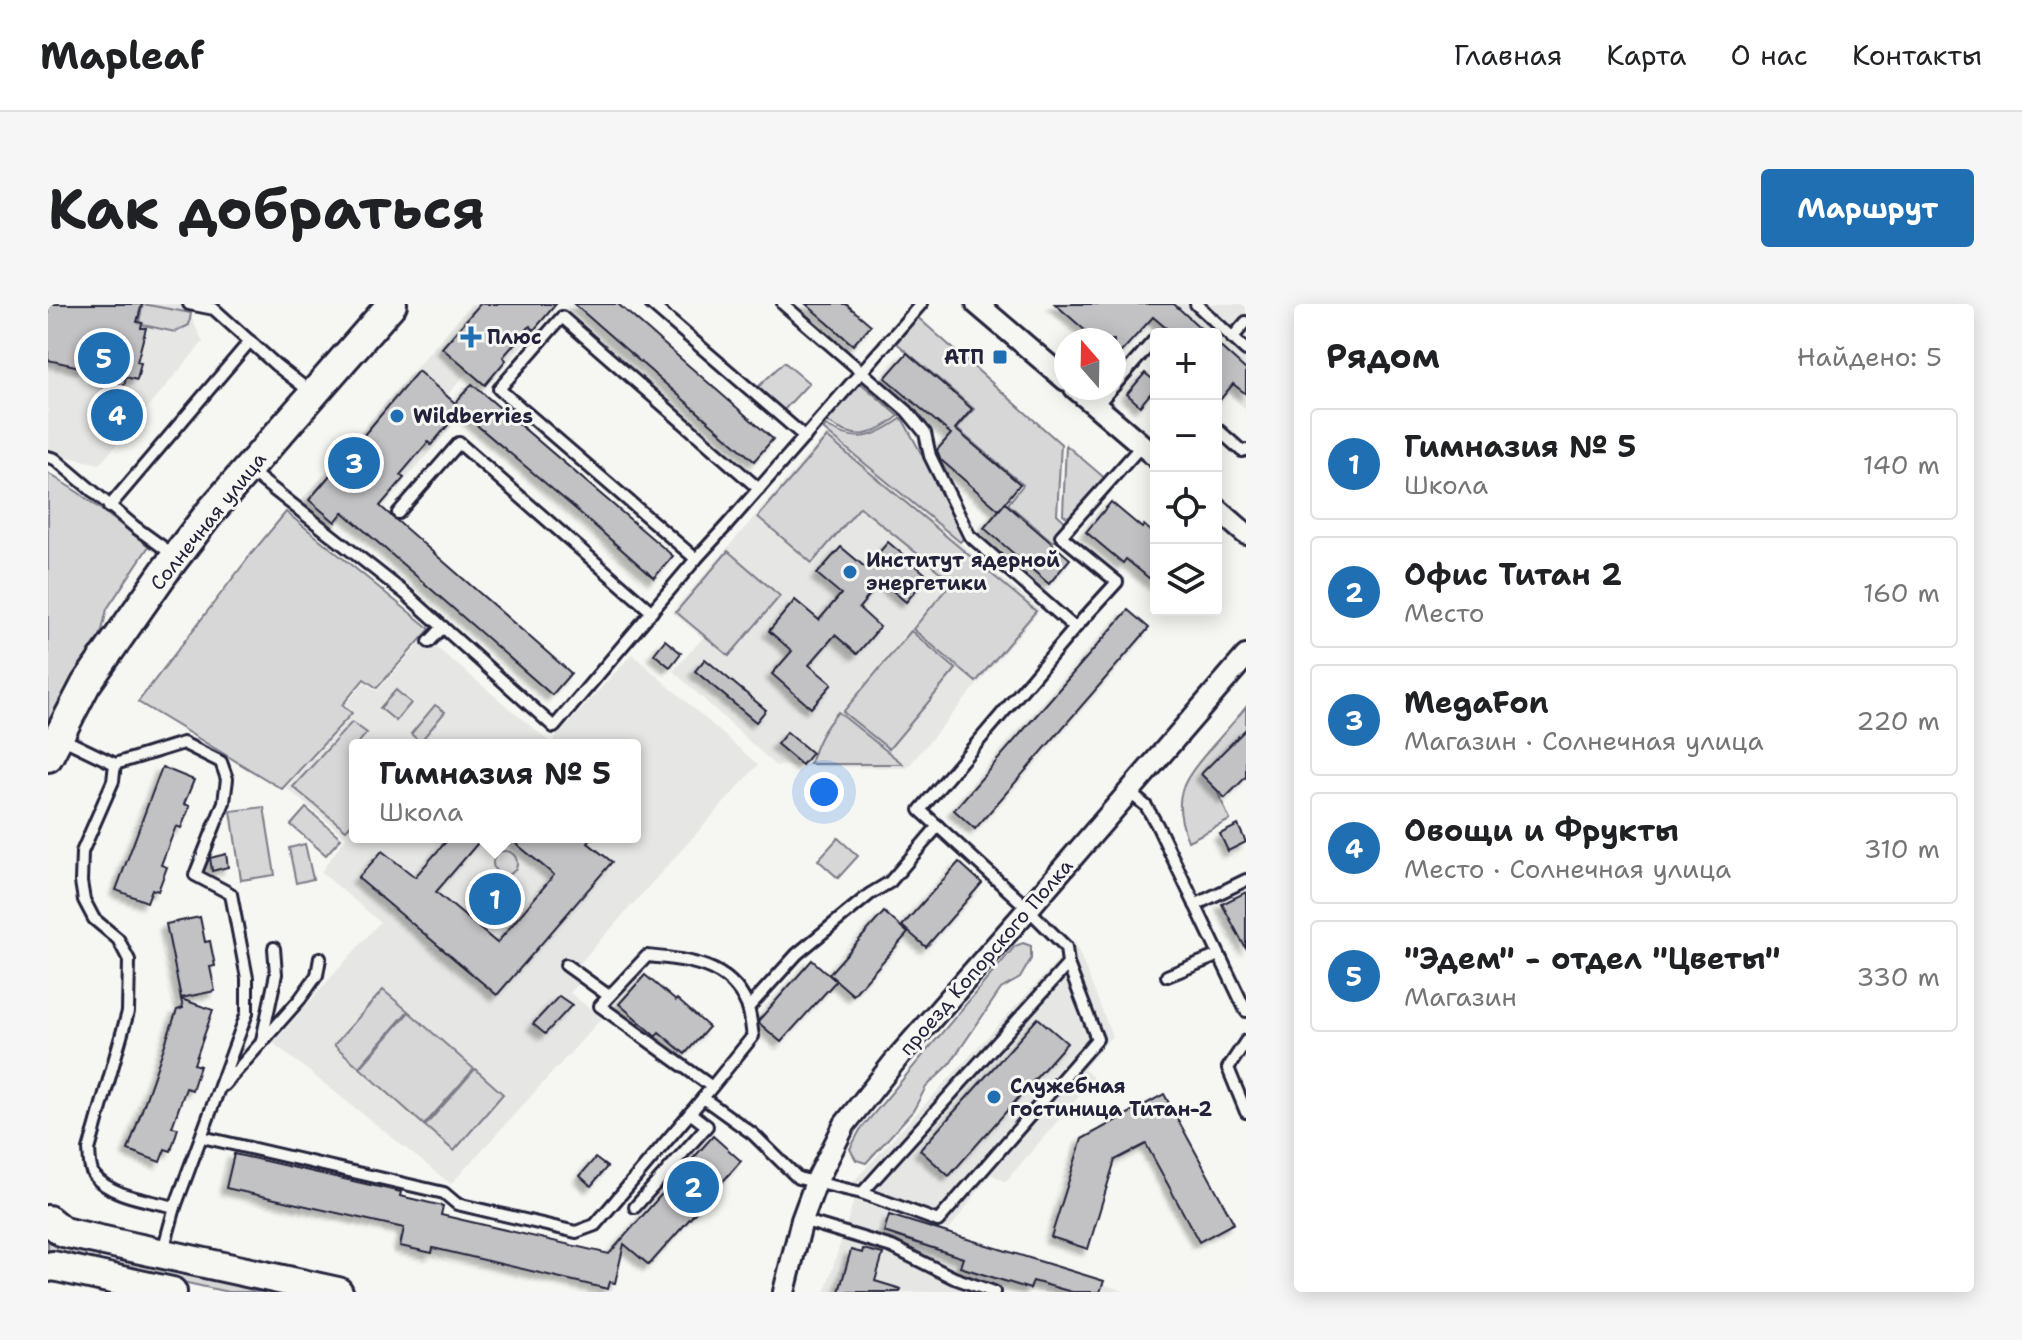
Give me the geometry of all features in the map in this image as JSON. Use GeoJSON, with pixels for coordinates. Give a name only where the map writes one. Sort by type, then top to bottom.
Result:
{"type":"FeatureCollection","features":[{"type":"Feature","properties":{"kind":"street","name":"Солнечная улица"},"geometry":{"type":"LineString","coordinates":[[53,746],[86,684],[176,556],[211,511],[392,304]]}},
{"type":"Feature","properties":{"kind":"street"},"geometry":{"type":"LineString","coordinates":[[977,304],[1054,370]]}},
{"type":"Feature","properties":{"kind":"street"},"geometry":{"type":"LineString","coordinates":[[1089,400],[1149,451]]}},
{"type":"Feature","properties":{"kind":"street"},"geometry":{"type":"LineString","coordinates":[[1222,513],[1246,534]]}},
{"type":"Feature","properties":{"kind":"street","name":"проезд Копорского Полка"},"geometry":{"type":"LineString","coordinates":[[784,1292],[802,1220],[816,1182],[845,1124],[899,1056],[1246,656]]}},
{"type":"Feature","properties":{"kind":"street"},"geometry":{"type":"LineString","coordinates":[[48,1220],[63,1232],[338,1292]]}},
{"type":"Feature","properties":{"kind":"street"},"geometry":{"type":"LineString","coordinates":[[48,1267],[172,1292]]}},
{"type":"Feature","properties":{"kind":"lane"},"geometry":{"type":"LineString","coordinates":[[189,304],[215,306],[276,365],[314,394]]}},
{"type":"Feature","properties":{"kind":"lane"},"geometry":{"type":"LineString","coordinates":[[651,304],[805,437]]}},
{"type":"Feature","properties":{"kind":"lane"},"geometry":{"type":"LineString","coordinates":[[783,304],[907,411],[925,433],[930,456],[969,535],[1075,628]]}},
{"type":"Feature","properties":{"kind":"lane"},"geometry":{"type":"LineString","coordinates":[[248,469],[396,585],[554,727],[696,559],[921,304]]}},
{"type":"Feature","properties":{"kind":"lane"},"geometry":{"type":"LineString","coordinates":[[1196,304],[1246,350]]}},
{"type":"Feature","properties":{"kind":"lane"},"geometry":{"type":"LineString","coordinates":[[696,559],[499,389],[562,317],[759,489]]}},
{"type":"Feature","properties":{"kind":"lane"},"geometry":{"type":"LineString","coordinates":[[1232,338],[1246,322]]}},
{"type":"Feature","properties":{"kind":"lane"},"geometry":{"type":"LineString","coordinates":[[109,507],[250,341]]}},
{"type":"Feature","properties":{"kind":"lane"},"geometry":{"type":"LineString","coordinates":[[1126,372],[1150,345]]}},
{"type":"Feature","properties":{"kind":"lane"},"geometry":{"type":"LineString","coordinates":[[1096,406],[1101,400]]}},
{"type":"Feature","properties":{"kind":"lane"},"geometry":{"type":"LineString","coordinates":[[1222,433],[1242,451],[1246,450]]}},
{"type":"Feature","properties":{"kind":"lane"},"geometry":{"type":"LineString","coordinates":[[398,513],[459,443],[652,612]]}},
{"type":"Feature","properties":{"kind":"lane"},"geometry":{"type":"LineString","coordinates":[[703,1098],[753,1134],[798,1178],[862,1193],[938,1221],[1097,1039],[1068,964],[1066,947],[920,810],[1117,582],[1061,536],[1149,451]]}},
{"type":"Feature","properties":{"kind":"lane"},"geometry":{"type":"LineString","coordinates":[[48,457],[55,459],[109,507],[176,556]]}},
{"type":"Feature","properties":{"kind":"lane"},"geometry":{"type":"LineString","coordinates":[[429,642],[443,627]]}},
{"type":"Feature","properties":{"kind":"lane"},"geometry":{"type":"LineString","coordinates":[[53,746],[115,764],[183,743],[221,762],[227,779],[224,802],[195,875],[231,894],[247,978],[247,1013],[175,1207],[162,1254]]}},
{"type":"Feature","properties":{"kind":"lane"},"geometry":{"type":"LineString","coordinates":[[115,764],[113,781],[82,852],[84,900],[94,919],[118,939],[129,960],[128,1012],[89,1150],[91,1172],[102,1183],[123,1194],[175,1207]]}},
{"type":"Feature","properties":{"kind":"lane"},"geometry":{"type":"LineString","coordinates":[[1129,792],[1146,806],[1157,825],[1243,999],[1246,1011]]}},
{"type":"Feature","properties":{"kind":"lane"},"geometry":{"type":"LineString","coordinates":[[748,1008],[797,954],[870,894],[890,882],[938,826]]}},
{"type":"Feature","properties":{"kind":"lane"},"geometry":{"type":"LineString","coordinates":[[1195,905],[1246,880]]}},
{"type":"Feature","properties":{"kind":"lane"},"geometry":{"type":"LineString","coordinates":[[261,1042],[276,974],[274,948]]}},
{"type":"Feature","properties":{"kind":"lane"},"geometry":{"type":"LineString","coordinates":[[1167,976],[1219,955]]}},
{"type":"Feature","properties":{"kind":"lane"},"geometry":{"type":"LineString","coordinates":[[202,1137],[444,1193],[457,1204],[576,1232],[595,1225],[703,1098],[712,1087],[753,1036],[748,1008],[737,986],[718,972],[688,960],[647,956],[600,1006],[712,1087]]}},
{"type":"Feature","properties":{"kind":"lane"},"geometry":{"type":"LineString","coordinates":[[218,1093],[300,999],[317,975],[320,958]]}},
{"type":"Feature","properties":{"kind":"lane"},"geometry":{"type":"LineString","coordinates":[[862,1193],[1068,964]]}},
{"type":"Feature","properties":{"kind":"lane"},"geometry":{"type":"LineString","coordinates":[[566,965],[609,996]]}},
{"type":"Feature","properties":{"kind":"lane"},"geometry":{"type":"LineString","coordinates":[[1246,1041],[1228,1068],[1246,1112]]}},
{"type":"Feature","properties":{"kind":"lane"},"geometry":{"type":"LineString","coordinates":[[635,1207],[707,1126],[690,1113]]}},
{"type":"Feature","properties":{"kind":"lane"},"geometry":{"type":"LineString","coordinates":[[802,1220],[892,1247],[954,1278],[994,1292]]}},
{"type":"Feature","properties":{"kind":"shaded area"},"geometry":{"type":"Polygon","coordinates":[[[48,304],[193,304],[191,317],[203,342],[100,464],[48,453],[48,304]]]}},
{"type":"Feature","properties":{"kind":"shaded area"},"geometry":{"type":"Polygon","coordinates":[[[143,304],[191,313],[189,325],[175,332],[143,325],[139,322],[143,304]]]}},
{"type":"Feature","properties":{"kind":"shaded area"},"geometry":{"type":"Polygon","coordinates":[[[471,304],[558,304],[494,378],[475,363],[438,406],[456,422],[390,497],[372,483],[334,528],[300,502],[471,304]]]}},
{"type":"Feature","properties":{"kind":"shaded area"},"geometry":{"type":"Polygon","coordinates":[[[1121,304],[1246,304],[1246,409],[1222,389],[1222,328],[1150,328],[1121,304]]]}},
{"type":"Feature","properties":{"kind":"shaded area"},"geometry":{"type":"Polygon","coordinates":[[[915,315],[1061,444],[1057,514],[1068,524],[1053,542],[1008,504],[1023,485],[957,429],[974,409],[893,340],[915,315]]]}},
{"type":"Feature","properties":{"kind":"shaded area"},"geometry":{"type":"Polygon","coordinates":[[[784,362],[809,383],[781,413],[755,390],[784,362]]]}},
{"type":"Feature","properties":{"kind":"shaded area"},"geometry":{"type":"Polygon","coordinates":[[[857,380],[899,416],[879,430],[861,434],[844,431],[822,419],[857,380]]]}},
{"type":"Feature","properties":{"kind":"shaded area"},"geometry":{"type":"Polygon","coordinates":[[[902,418],[966,536],[960,542],[823,429],[826,426],[847,435],[865,436],[883,430],[902,418]]]}},
{"type":"Feature","properties":{"kind":"shaded area","name":"Институт ядерной энергетики"},"geometry":{"type":"Polygon","coordinates":[[[827,433],[1040,610],[907,768],[776,766],[673,671],[703,638],[672,612],[827,433]]]}},
{"type":"Feature","properties":{"kind":"shaded area"},"geometry":{"type":"Polygon","coordinates":[[[827,437],[1036,611],[976,682],[913,629],[952,582],[860,507],[812,563],[758,517],[827,437]]]}},
{"type":"Feature","properties":{"kind":"shaded area"},"geometry":{"type":"Polygon","coordinates":[[[1066,445],[1107,480],[1072,521],[1063,514],[1066,445]]]}},
{"type":"Feature","properties":{"kind":"shaded area"},"geometry":{"type":"Polygon","coordinates":[[[48,473],[149,546],[107,609],[101,635],[48,726],[48,473]]]}},
{"type":"Feature","properties":{"kind":"shaded area"},"geometry":{"type":"Polygon","coordinates":[[[286,512],[430,629],[377,688],[364,679],[342,705],[352,713],[282,789],[138,702],[286,512]]]}},
{"type":"Feature","properties":{"kind":"shaded area"},"geometry":{"type":"Polygon","coordinates":[[[728,551],[780,596],[729,656],[676,612],[728,551]]]}},
{"type":"Feature","properties":{"kind":"shaded area"},"geometry":{"type":"Polygon","coordinates":[[[911,631],[956,669],[889,749],[843,712],[911,631]]]}},
{"type":"Feature","properties":{"kind":"shaded area"},"geometry":{"type":"Polygon","coordinates":[[[425,638],[546,739],[349,739],[349,843],[641,843],[641,739],[555,739],[632,654],[758,765],[579,964],[589,972],[570,993],[602,1018],[451,1184],[273,1043],[380,922],[321,872],[346,837],[286,788],[354,713],[345,705],[365,682],[377,691],[425,638]]]}},
{"type":"Feature","properties":{"kind":"shaded area"},"geometry":{"type":"Polygon","coordinates":[[[396,690],[411,703],[396,721],[380,708],[396,690]]]}},
{"type":"Feature","properties":{"kind":"shaded area"},"geometry":{"type":"Polygon","coordinates":[[[435,705],[445,712],[422,739],[411,734],[435,705]]]}},
{"type":"Feature","properties":{"kind":"shaded area"},"geometry":{"type":"Polygon","coordinates":[[[1246,707],[1246,765],[1218,793],[1230,820],[1188,841],[1180,813],[1186,782],[1246,707]]]}},
{"type":"Feature","properties":{"kind":"shaded area"},"geometry":{"type":"Polygon","coordinates":[[[838,712],[903,764],[810,764],[821,736],[838,712]]]}},
{"type":"Feature","properties":{"kind":"shaded area"},"geometry":{"type":"Polygon","coordinates":[[[352,722],[367,733],[362,739],[349,739],[349,827],[346,830],[293,787],[352,722]]]}},
{"type":"Feature","properties":{"kind":"shaded area"},"geometry":{"type":"Polygon","coordinates":[[[264,807],[275,875],[241,880],[231,811],[264,807]]]}},
{"type":"Feature","properties":{"kind":"shaded area"},"geometry":{"type":"Polygon","coordinates":[[[306,808],[341,838],[326,855],[291,825],[306,808]]]}},
{"type":"Feature","properties":{"kind":"shaded area"},"geometry":{"type":"Polygon","coordinates":[[[838,838],[858,856],[838,878],[818,860],[838,838]]]}},
{"type":"Feature","properties":{"kind":"shaded area"},"geometry":{"type":"Polygon","coordinates":[[[305,844],[313,879],[296,883],[289,848],[305,844]]]}},
{"type":"Feature","properties":{"kind":"shaded area"},"geometry":{"type":"Polygon","coordinates":[[[505,851],[513,855],[517,863],[513,871],[505,875],[497,871],[493,863],[497,855],[505,851]]]}},
{"type":"Feature","properties":{"kind":"shaded area"},"geometry":{"type":"Polygon","coordinates":[[[1075,942],[1112,1036],[1084,1069],[1094,1079],[1005,1182],[991,1174],[949,1230],[842,1194],[1075,942]]]}},
{"type":"Feature","properties":{"kind":"shaded area"},"geometry":{"type":"Polygon","coordinates":[[[1023,943],[1031,946],[1031,959],[1020,978],[1001,989],[949,1065],[926,1087],[913,1111],[866,1163],[856,1160],[850,1149],[860,1130],[1015,946],[1023,943]]]}},
{"type":"Feature","properties":{"kind":"shaded area"},"geometry":{"type":"Polygon","coordinates":[[[383,990],[408,1011],[359,1067],[334,1045],[383,990]]]}},
{"type":"Feature","properties":{"kind":"shaded area"},"geometry":{"type":"Polygon","coordinates":[[[409,1012],[474,1069],[424,1125],[360,1068],[409,1012]]]}},
{"type":"Feature","properties":{"kind":"shaded area"},"geometry":{"type":"Polygon","coordinates":[[[475,1069],[503,1094],[454,1151],[425,1126],[475,1069]]]}},
{"type":"Feature","properties":{"kind":"shaded area"},"geometry":{"type":"Polygon","coordinates":[[[854,1200],[1127,1292],[825,1292],[854,1200]]]}},
{"type":"Feature","properties":{"kind":"shaded area"},"geometry":{"type":"Polygon","coordinates":[[[48,1236],[100,1253],[97,1264],[48,1256],[48,1236]]]}},
{"type":"Feature","properties":{"kind":"shaded area"},"geometry":{"type":"Polygon","coordinates":[[[117,1257],[280,1292],[228,1292],[114,1267],[117,1257]]]}},
{"type":"Feature","properties":{"kind":"building"},"geometry":{"type":"Polygon","coordinates":[[[48,304],[142,304],[137,322],[142,323],[141,328],[146,328],[137,362],[141,363],[137,380],[126,377],[124,386],[96,379],[98,371],[48,360],[48,304]]]}},
{"type":"Feature","properties":{"kind":"building"},"geometry":{"type":"Polygon","coordinates":[[[480,304],[556,304],[534,330],[530,326],[503,357],[506,360],[485,385],[442,348],[480,304]]]}},
{"type":"Feature","properties":{"kind":"building"},"geometry":{"type":"Polygon","coordinates":[[[574,304],[618,304],[773,439],[754,461],[574,304]]]}},
{"type":"Feature","properties":{"kind":"building"},"geometry":{"type":"Polygon","coordinates":[[[806,304],[846,304],[871,325],[853,345],[806,304]]]}},
{"type":"Feature","properties":{"kind":"building"},"geometry":{"type":"Polygon","coordinates":[[[1055,304],[1174,304],[1200,328],[1166,328],[1153,317],[1126,347],[1126,328],[1082,328],[1055,304]]]}},
{"type":"Feature","properties":{"kind":"building"},"geometry":{"type":"Polygon","coordinates":[[[1222,348],[1246,370],[1246,394],[1233,384],[1222,398],[1222,348]]]}},
{"type":"Feature","properties":{"kind":"building"},"geometry":{"type":"Polygon","coordinates":[[[907,353],[972,409],[955,429],[1020,484],[999,510],[941,460],[937,450],[951,434],[885,378],[907,353]]]}},
{"type":"Feature","properties":{"kind":"building"},"geometry":{"type":"Polygon","coordinates":[[[418,371],[455,403],[472,384],[673,556],[654,578],[460,411],[431,445],[428,442],[400,475],[404,478],[380,506],[571,673],[552,695],[343,512],[335,522],[309,500],[418,371]]]}},
{"type":"Feature","properties":{"kind":"building"},"geometry":{"type":"Polygon","coordinates":[[[1145,373],[1150,377],[1150,394],[1140,406],[1127,394],[1145,373]]]}},
{"type":"Feature","properties":{"kind":"building"},"geometry":{"type":"Polygon","coordinates":[[[1111,502],[1142,528],[1144,525],[1150,530],[1150,579],[1126,559],[1123,563],[1086,532],[1111,502]]]}},
{"type":"Feature","properties":{"kind":"building"},"geometry":{"type":"Polygon","coordinates":[[[1005,503],[1070,559],[1049,584],[984,528],[1005,503]]]}},
{"type":"Feature","properties":{"kind":"building"},"geometry":{"type":"Polygon","coordinates":[[[888,542],[928,576],[906,602],[881,581],[859,608],[880,627],[857,654],[835,635],[809,665],[832,684],[811,708],[772,674],[792,651],[769,631],[795,600],[819,620],[841,594],[817,574],[841,547],[866,568],[888,542]]]}},
{"type":"Feature","properties":{"kind":"building"},"geometry":{"type":"Polygon","coordinates":[[[1128,610],[1149,628],[975,829],[954,810],[1128,610]]]}},
{"type":"Feature","properties":{"kind":"building"},"geometry":{"type":"Polygon","coordinates":[[[665,640],[681,653],[670,667],[654,654],[665,640]]]}},
{"type":"Feature","properties":{"kind":"building"},"geometry":{"type":"Polygon","coordinates":[[[705,659],[766,710],[756,722],[695,671],[705,659]]]}},
{"type":"Feature","properties":{"kind":"building"},"geometry":{"type":"Polygon","coordinates":[[[1246,729],[1246,777],[1225,798],[1201,774],[1246,729]]]}},
{"type":"Feature","properties":{"kind":"building"},"geometry":{"type":"Polygon","coordinates":[[[787,732],[812,753],[802,765],[777,744],[787,732]]]}},
{"type":"Feature","properties":{"kind":"building"},"geometry":{"type":"Polygon","coordinates":[[[162,767],[194,780],[184,804],[190,806],[181,828],[176,826],[161,865],[167,867],[158,891],[152,889],[147,902],[116,890],[162,767]]]}},
{"type":"Feature","properties":{"kind":"building"},"geometry":{"type":"Polygon","coordinates":[[[1238,825],[1246,842],[1228,851],[1220,834],[1238,825]]]}},
{"type":"Feature","properties":{"kind":"building"},"geometry":{"type":"Polygon","coordinates":[[[445,843],[478,843],[436,892],[497,943],[554,875],[515,843],[588,843],[612,862],[497,995],[358,878],[382,851],[415,877],[445,843]]]}},
{"type":"Feature","properties":{"kind":"building"},"geometry":{"type":"Polygon","coordinates":[[[226,854],[228,867],[212,871],[210,858],[226,854]]]}},
{"type":"Feature","properties":{"kind":"building"},"geometry":{"type":"Polygon","coordinates":[[[959,862],[982,883],[926,947],[902,926],[959,862]]]}},
{"type":"Feature","properties":{"kind":"building"},"geometry":{"type":"Polygon","coordinates":[[[1246,892],[1246,949],[1222,904],[1246,892]]]}},
{"type":"Feature","properties":{"kind":"building"},"geometry":{"type":"Polygon","coordinates":[[[884,912],[908,933],[853,995],[829,974],[884,912]]]}},
{"type":"Feature","properties":{"kind":"building"},"geometry":{"type":"Polygon","coordinates":[[[200,917],[205,942],[210,941],[215,966],[210,967],[215,991],[181,998],[166,924],[200,917]]]}},
{"type":"Feature","properties":{"kind":"building"},"geometry":{"type":"Polygon","coordinates":[[[812,960],[836,981],[781,1042],[759,1020],[812,960]]]}},
{"type":"Feature","properties":{"kind":"building"},"geometry":{"type":"Polygon","coordinates":[[[645,975],[709,1027],[685,1054],[659,1032],[656,1036],[619,1004],[645,975]]]}},
{"type":"Feature","properties":{"kind":"building"},"geometry":{"type":"Polygon","coordinates":[[[559,996],[572,1005],[545,1034],[533,1024],[559,996]]]}},
{"type":"Feature","properties":{"kind":"building"},"geometry":{"type":"Polygon","coordinates":[[[181,999],[213,1010],[194,1064],[200,1066],[192,1090],[186,1088],[172,1127],[178,1128],[171,1151],[165,1149],[160,1162],[128,1150],[177,1010],[183,1008],[181,999]]]}},
{"type":"Feature","properties":{"kind":"building"},"geometry":{"type":"Polygon","coordinates":[[[1038,1018],[1067,1043],[949,1176],[920,1150],[1038,1018]]]}},
{"type":"Feature","properties":{"kind":"building"},"geometry":{"type":"Polygon","coordinates":[[[1164,1094],[1234,1223],[1199,1242],[1146,1144],[1115,1160],[1088,1249],[1051,1237],[1082,1139],[1164,1094]]]}},
{"type":"Feature","properties":{"kind":"building"},"geometry":{"type":"Polygon","coordinates":[[[713,1136],[741,1161],[649,1265],[624,1244],[615,1283],[610,1282],[608,1289],[433,1248],[432,1253],[400,1246],[404,1228],[226,1188],[234,1154],[401,1192],[400,1196],[443,1206],[441,1215],[609,1254],[713,1136]]]}},
{"type":"Feature","properties":{"kind":"building"},"geometry":{"type":"Polygon","coordinates":[[[595,1158],[607,1167],[591,1186],[580,1176],[595,1158]]]}},
{"type":"Feature","properties":{"kind":"building"},"geometry":{"type":"Polygon","coordinates":[[[889,1215],[1104,1281],[1100,1292],[1072,1292],[1033,1281],[1030,1289],[960,1267],[963,1258],[884,1232],[889,1215]]]}},
{"type":"Feature","properties":{"kind":"building"},"geometry":{"type":"Polygon","coordinates":[[[863,1249],[883,1254],[875,1281],[901,1289],[900,1292],[839,1292],[851,1250],[862,1253],[863,1249]]]}},
{"type":"Feature","properties":{"kind":"place","name":"Плюс"},"geometry":{"type":"Point","coordinates":[471,337]}},
{"type":"Feature","properties":{"kind":"place","name":"АТП"},"geometry":{"type":"Point","coordinates":[1000,357]}},
{"type":"Feature","properties":{"kind":"place","name":"\"Эдем\" - отдел \"Цветы\""},"geometry":{"type":"Point","coordinates":[104,358]}},
{"type":"Feature","properties":{"kind":"place","name":"Овощи и Фрукты"},"geometry":{"type":"Point","coordinates":[117,415]}},
{"type":"Feature","properties":{"kind":"place","name":"Wildberries"},"geometry":{"type":"Point","coordinates":[397,416]}},
{"type":"Feature","properties":{"kind":"place","name":"MegaFon"},"geometry":{"type":"Point","coordinates":[354,463]}},
{"type":"Feature","properties":{"kind":"place","name":"Институт ядерной энергетики"},"geometry":{"type":"Point","coordinates":[850,572]}},
{"type":"Feature","properties":{"kind":"place","name":"Гимназия № 5"},"geometry":{"type":"Point","coordinates":[495,899]}},
{"type":"Feature","properties":{"kind":"place","name":"Служебная гостиница Титан-2"},"geometry":{"type":"Point","coordinates":[994,1097]}},
{"type":"Feature","properties":{"kind":"place","name":"Офис Титан 2"},"geometry":{"type":"Point","coordinates":[693,1187]}}]}
